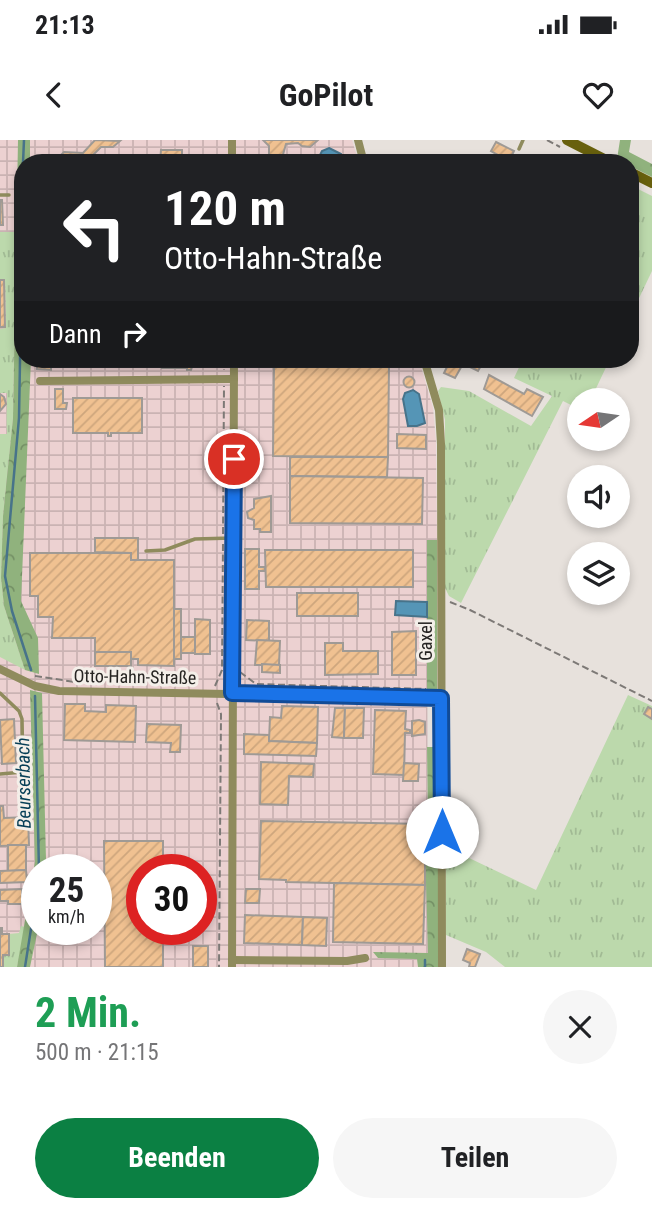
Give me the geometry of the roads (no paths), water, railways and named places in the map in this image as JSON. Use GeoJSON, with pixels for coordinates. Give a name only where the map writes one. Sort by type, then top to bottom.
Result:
{"type":"FeatureCollection","features":[{"type":"Feature","properties":{"kind":"street"},"geometry":{"type":"LineString","coordinates":[[567,140],[594,154]]}},
{"type":"Feature","properties":{"kind":"street"},"geometry":{"type":"LineString","coordinates":[[234,368],[232,963],[347,961],[365,958]]}},
{"type":"Feature","properties":{"kind":"street","name":"Gaxel"},"geometry":{"type":"LineString","coordinates":[[426,368],[440,420],[442,601],[437,698],[442,967]]}},
{"type":"Feature","properties":{"kind":"street"},"geometry":{"type":"LineString","coordinates":[[40,381],[234,379]]}},
{"type":"Feature","properties":{"kind":"street","name":"Otto-Hahn-Straße"},"geometry":{"type":"LineString","coordinates":[[0,668],[35,685],[60,691],[437,698]]}},
{"type":"Feature","properties":{"kind":"lane"},"geometry":{"type":"LineString","coordinates":[[519,149],[523,140]]}},
{"type":"Feature","properties":{"kind":"lane"},"geometry":{"type":"LineString","coordinates":[[0,195],[9,195]]}},
{"type":"Feature","properties":{"kind":"lane"},"geometry":{"type":"LineString","coordinates":[[146,551],[165,550],[195,539],[234,538]]}},
{"type":"Feature","properties":{"kind":"lane"},"geometry":{"type":"LineString","coordinates":[[0,693],[19,711],[22,719],[23,772],[0,774]]}},
{"type":"Feature","properties":{"kind":"water"},"geometry":{"type":"Polygon","coordinates":[[[329,148],[341,154],[320,154],[329,148]]]}},
{"type":"Feature","properties":{"kind":"water"},"geometry":{"type":"Polygon","coordinates":[[[413,390],[419,394],[425,423],[408,426],[403,399],[405,393],[413,390]]]}},
{"type":"Feature","properties":{"kind":"water"},"geometry":{"type":"Polygon","coordinates":[[[396,601],[427,602],[427,617],[395,615],[396,601]]]}},
{"type":"Feature","properties":{"kind":"waterway","name":"Beurserbach"},"geometry":{"type":"LineString","coordinates":[[23,154],[24,140]]}},
{"type":"Feature","properties":{"kind":"waterway","name":"Beurserbach"},"geometry":{"type":"LineString","coordinates":[[20,368],[19,418],[5,576],[12,611],[31,670]]}},
{"type":"Feature","properties":{"kind":"waterway","name":"Beurserbach"},"geometry":{"type":"LineString","coordinates":[[35,696],[39,854]]}},
{"type":"Feature","properties":{"kind":"waterway","name":"Beurserbach"},"geometry":{"type":"LineString","coordinates":[[25,967],[28,945]]}},
{"type":"Feature","properties":{"kind":"waterway"},"geometry":{"type":"LineString","coordinates":[[425,960],[425,967]]}}]}
